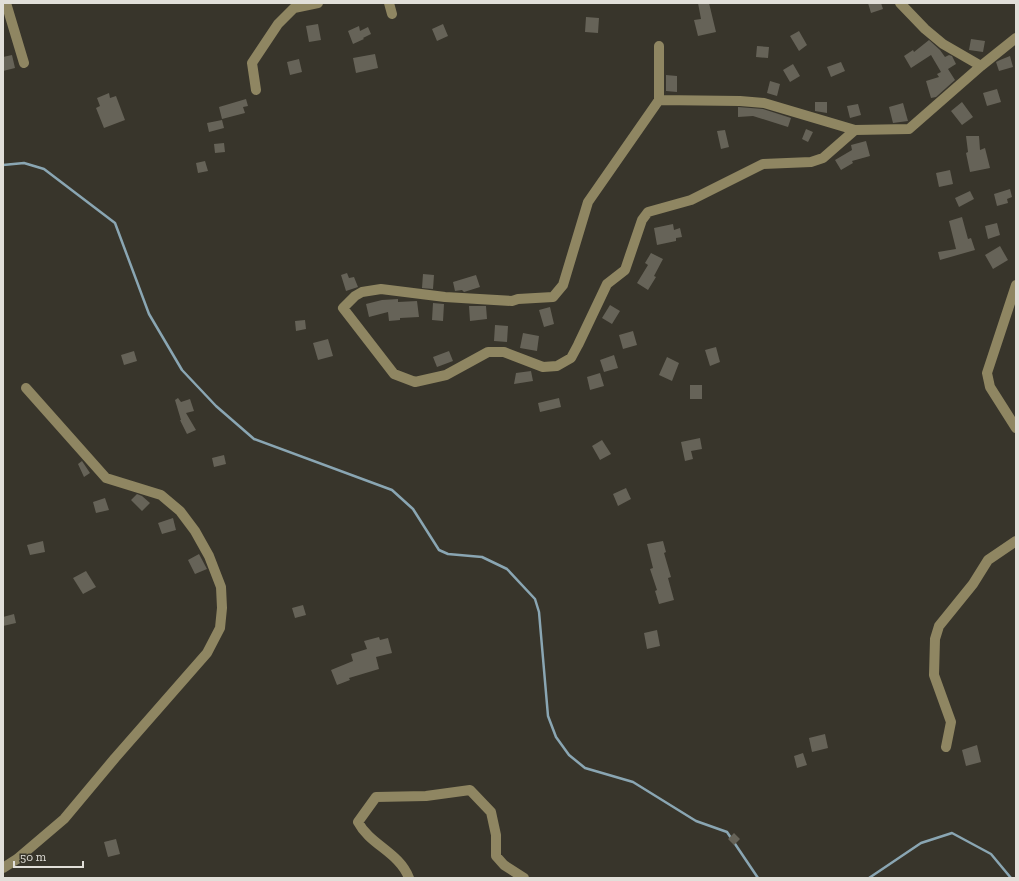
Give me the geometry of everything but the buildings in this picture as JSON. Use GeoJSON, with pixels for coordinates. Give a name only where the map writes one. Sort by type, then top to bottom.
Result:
{"type":"FeatureCollection","features":[{"type":"Feature","properties":{"kind":"street"},"geometry":{"type":"LineString","coordinates":[[6,3],[24,63]]}},
{"type":"Feature","properties":{"kind":"street"},"geometry":{"type":"LineString","coordinates":[[256,90],[252,63],[278,24],[294,8],[318,3]]}},
{"type":"Feature","properties":{"kind":"street"},"geometry":{"type":"LineString","coordinates":[[389,3],[392,14]]}},
{"type":"Feature","properties":{"kind":"street"},"geometry":{"type":"LineString","coordinates":[[900,3],[925,28],[944,44],[981,66]]}},
{"type":"Feature","properties":{"kind":"street"},"geometry":{"type":"LineString","coordinates":[[659,100],[740,101],[764,103],[855,130],[910,129],[981,66],[1016,38]]}},
{"type":"Feature","properties":{"kind":"street"},"geometry":{"type":"LineString","coordinates":[[659,46],[659,100],[588,202],[563,285],[553,297],[518,299],[512,301],[445,297],[381,289],[362,292],[355,296],[343,308],[394,374],[415,382],[446,375],[488,352],[504,352],[543,367],[557,366],[571,358],[607,284],[625,270],[642,220],[648,212],[691,200],[763,164],[811,162],[823,158],[855,130]]}},
{"type":"Feature","properties":{"kind":"street"},"geometry":{"type":"LineString","coordinates":[[1016,286],[987,373],[990,387],[1016,428]]}},
{"type":"Feature","properties":{"kind":"street"},"geometry":{"type":"LineString","coordinates":[[3,868],[17,859],[64,819],[207,653],[220,628],[222,608],[222,588],[209,556],[195,531],[180,511],[162,495],[106,478],[26,388]]}},
{"type":"Feature","properties":{"kind":"street"},"geometry":{"type":"LineString","coordinates":[[946,747],[951,722],[934,675],[935,639],[939,626],[973,584],[988,560],[1016,541]]}},
{"type":"Feature","properties":{"kind":"street"},"geometry":{"type":"LineString","coordinates":[[409,878],[392,854],[363,831],[358,822],[376,797],[426,796],[470,790],[491,812],[496,835],[496,856],[504,865],[524,878]]}},
{"type":"Feature","properties":{"kind":"waterway"},"geometry":{"type":"LineString","coordinates":[[3,165],[24,163],[44,169],[115,223],[149,314],[182,370],[216,406],[254,439],[392,490],[413,509],[439,550],[448,554],[482,557],[507,569],[535,599],[539,612],[548,716],[556,737],[569,755],[585,768],[633,782],[696,821],[727,832],[758,878]]}},
{"type":"Feature","properties":{"kind":"waterway"},"geometry":{"type":"LineString","coordinates":[[869,878],[921,843],[952,833],[991,854],[1011,878]]}}]}
